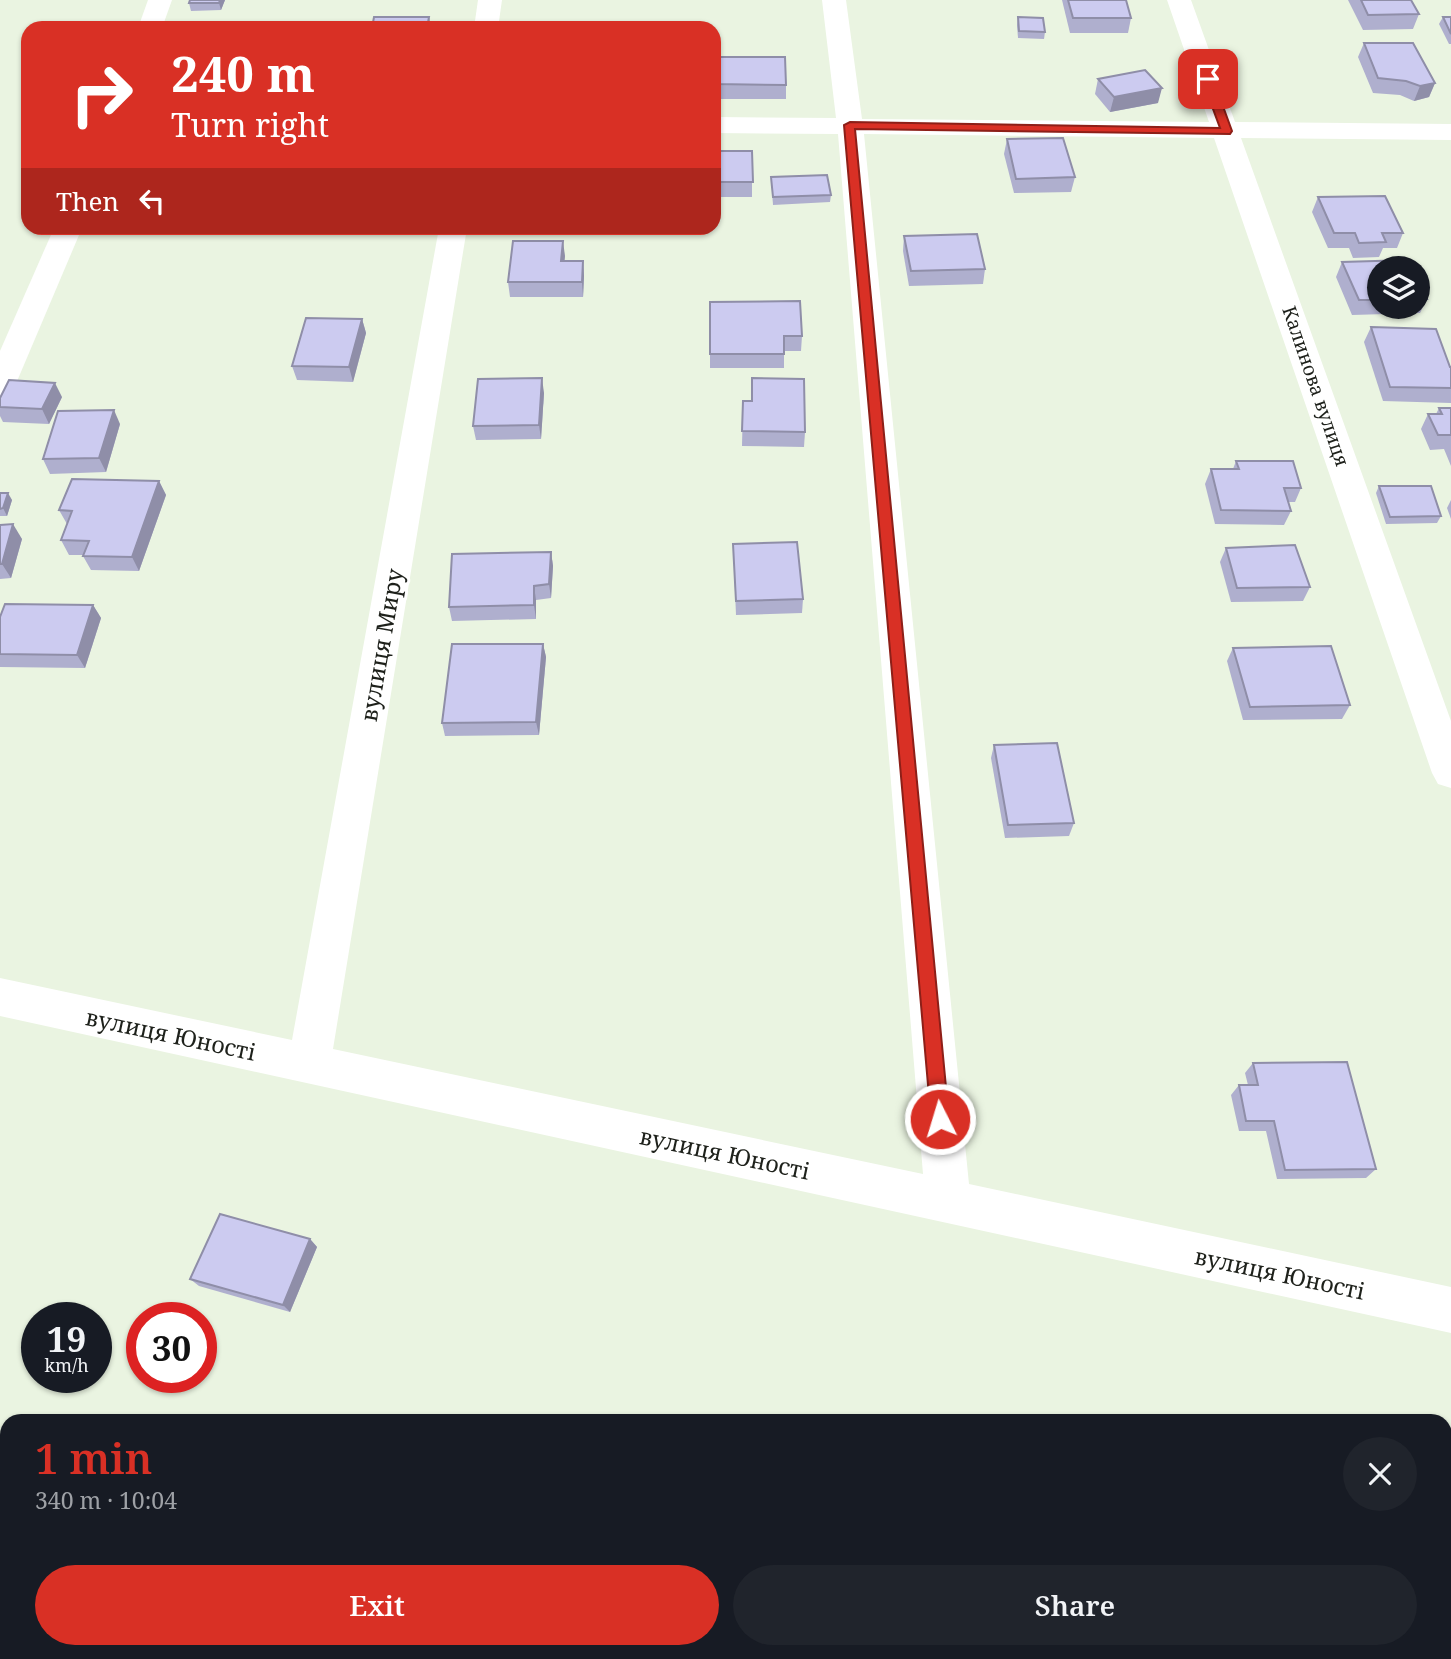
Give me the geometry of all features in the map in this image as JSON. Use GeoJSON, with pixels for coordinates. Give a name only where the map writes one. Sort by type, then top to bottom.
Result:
{"type":"FeatureCollection","features":[{"type":"Feature","properties":{"kind":"street"},"geometry":{"type":"LineString","coordinates":[[152,21],[160,0]]}},
{"type":"Feature","properties":{"kind":"street"},"geometry":{"type":"LineString","coordinates":[[486,21],[490,0]]}},
{"type":"Feature","properties":{"kind":"street"},"geometry":{"type":"LineString","coordinates":[[834,0],[850,125],[948,1202]]}},
{"type":"Feature","properties":{"kind":"street","name":"Калинова вулиця"},"geometry":{"type":"LineString","coordinates":[[1179,0],[1451,773]]}},
{"type":"Feature","properties":{"kind":"street"},"geometry":{"type":"LineString","coordinates":[[721,125],[1451,132]]}},
{"type":"Feature","properties":{"kind":"street"},"geometry":{"type":"LineString","coordinates":[[0,386],[65,235]]}},
{"type":"Feature","properties":{"kind":"street","name":"вулиця Миру"},"geometry":{"type":"LineString","coordinates":[[309,1063],[452,235]]}},
{"type":"Feature","properties":{"kind":"street","name":"вулиця Юності"},"geometry":{"type":"LineString","coordinates":[[0,997],[1451,1310]]}},
{"type":"Feature","properties":{"kind":"building"},"geometry":{"type":"Polygon","coordinates":[[[190,0],[220,0],[219,3],[189,3],[190,0]]]}},
{"type":"Feature","properties":{"kind":"building"},"geometry":{"type":"Polygon","coordinates":[[[1068,0],[1126,0],[1131,18],[1073,18],[1068,0]]]}},
{"type":"Feature","properties":{"kind":"building"},"geometry":{"type":"Polygon","coordinates":[[[1361,0],[1411,0],[1419,14],[1368,15],[1361,0]]]}},
{"type":"Feature","properties":{"kind":"building"},"geometry":{"type":"Polygon","coordinates":[[[374,17],[429,17],[428,21],[373,21],[374,17]]]}},
{"type":"Feature","properties":{"kind":"building"},"geometry":{"type":"Polygon","coordinates":[[[1018,17],[1043,18],[1045,32],[1019,31],[1018,17]]]}},
{"type":"Feature","properties":{"kind":"building"},"geometry":{"type":"Polygon","coordinates":[[[1443,17],[1451,17],[1451,34],[1443,17]]]}},
{"type":"Feature","properties":{"kind":"building"},"geometry":{"type":"Polygon","coordinates":[[[1364,43],[1413,43],[1435,83],[1420,86],[1406,81],[1378,78],[1364,43]]]}},
{"type":"Feature","properties":{"kind":"building"},"geometry":{"type":"Polygon","coordinates":[[[721,57],[785,57],[786,85],[721,84],[721,57]]]}},
{"type":"Feature","properties":{"kind":"building"},"geometry":{"type":"Polygon","coordinates":[[[1145,70],[1162,88],[1114,97],[1098,79],[1145,70]]]}},
{"type":"Feature","properties":{"kind":"building"},"geometry":{"type":"Polygon","coordinates":[[[1063,138],[1075,177],[1016,179],[1007,139],[1063,138]]]}},
{"type":"Feature","properties":{"kind":"building"},"geometry":{"type":"Polygon","coordinates":[[[721,151],[752,151],[753,182],[721,182],[721,151]]]}},
{"type":"Feature","properties":{"kind":"building"},"geometry":{"type":"Polygon","coordinates":[[[827,175],[831,195],[773,197],[771,177],[827,175]]]}},
{"type":"Feature","properties":{"kind":"building"},"geometry":{"type":"Polygon","coordinates":[[[1385,196],[1403,233],[1382,233],[1386,242],[1359,243],[1355,233],[1334,233],[1318,197],[1385,196]]]}},
{"type":"Feature","properties":{"kind":"building"},"geometry":{"type":"Polygon","coordinates":[[[977,234],[985,269],[911,271],[904,236],[977,234]]]}},
{"type":"Feature","properties":{"kind":"building"},"geometry":{"type":"Polygon","coordinates":[[[513,241],[563,241],[561,261],[583,261],[582,282],[508,282],[513,241]]]}},
{"type":"Feature","properties":{"kind":"building"},"geometry":{"type":"Polygon","coordinates":[[[1367,261],[1367,300],[1359,300],[1342,262],[1367,261]]]}},
{"type":"Feature","properties":{"kind":"building"},"geometry":{"type":"Polygon","coordinates":[[[800,301],[802,336],[784,336],[784,354],[710,354],[710,302],[800,301]]]}},
{"type":"Feature","properties":{"kind":"building"},"geometry":{"type":"Polygon","coordinates":[[[306,318],[362,319],[349,367],[292,366],[306,318]]]}},
{"type":"Feature","properties":{"kind":"building"},"geometry":{"type":"Polygon","coordinates":[[[1371,327],[1436,329],[1451,367],[1451,388],[1390,387],[1371,327]]]}},
{"type":"Feature","properties":{"kind":"building"},"geometry":{"type":"Polygon","coordinates":[[[542,378],[539,425],[473,426],[478,379],[542,378]]]}},
{"type":"Feature","properties":{"kind":"building"},"geometry":{"type":"Polygon","coordinates":[[[752,378],[804,379],[805,432],[742,431],[743,401],[752,401],[752,378]]]}},
{"type":"Feature","properties":{"kind":"building"},"geometry":{"type":"Polygon","coordinates":[[[9,380],[55,383],[42,409],[0,407],[0,398],[9,380]]]}},
{"type":"Feature","properties":{"kind":"building"},"geometry":{"type":"Polygon","coordinates":[[[1439,408],[1451,408],[1451,435],[1438,435],[1428,414],[1442,414],[1439,408]]]}},
{"type":"Feature","properties":{"kind":"building"},"geometry":{"type":"Polygon","coordinates":[[[114,410],[99,458],[43,459],[58,411],[114,410]]]}},
{"type":"Feature","properties":{"kind":"building"},"geometry":{"type":"Polygon","coordinates":[[[1236,461],[1293,461],[1301,488],[1284,488],[1291,511],[1221,510],[1211,469],[1239,469],[1236,461]]]}},
{"type":"Feature","properties":{"kind":"building"},"geometry":{"type":"Polygon","coordinates":[[[72,479],[159,481],[132,557],[83,556],[89,541],[61,540],[72,511],[59,510],[72,479]]]}},
{"type":"Feature","properties":{"kind":"building"},"geometry":{"type":"Polygon","coordinates":[[[1379,486],[1431,486],[1441,516],[1390,517],[1379,486]]]}},
{"type":"Feature","properties":{"kind":"building"},"geometry":{"type":"Polygon","coordinates":[[[0,493],[8,493],[3,508],[0,509],[0,493]]]}},
{"type":"Feature","properties":{"kind":"building"},"geometry":{"type":"Polygon","coordinates":[[[13,524],[2,564],[0,564],[0,525],[13,524]]]}},
{"type":"Feature","properties":{"kind":"building"},"geometry":{"type":"Polygon","coordinates":[[[797,542],[803,599],[736,601],[733,544],[797,542]]]}},
{"type":"Feature","properties":{"kind":"building"},"geometry":{"type":"Polygon","coordinates":[[[1295,545],[1310,587],[1237,588],[1226,548],[1295,545]]]}},
{"type":"Feature","properties":{"kind":"building"},"geometry":{"type":"Polygon","coordinates":[[[551,552],[549,584],[534,586],[534,605],[449,607],[452,554],[551,552]]]}},
{"type":"Feature","properties":{"kind":"building"},"geometry":{"type":"Polygon","coordinates":[[[5,604],[93,605],[77,655],[0,654],[0,617],[5,604]]]}},
{"type":"Feature","properties":{"kind":"building"},"geometry":{"type":"Polygon","coordinates":[[[452,644],[543,644],[536,722],[442,723],[452,644]]]}},
{"type":"Feature","properties":{"kind":"building"},"geometry":{"type":"Polygon","coordinates":[[[1331,646],[1350,705],[1250,707],[1233,648],[1331,646]]]}},
{"type":"Feature","properties":{"kind":"building"},"geometry":{"type":"Polygon","coordinates":[[[1057,743],[1074,823],[1008,825],[994,745],[1057,743]]]}},
{"type":"Feature","properties":{"kind":"building"},"geometry":{"type":"Polygon","coordinates":[[[1347,1062],[1376,1169],[1285,1170],[1274,1121],[1246,1121],[1239,1085],[1258,1085],[1253,1063],[1347,1062]]]}},
{"type":"Feature","properties":{"kind":"building"},"geometry":{"type":"Polygon","coordinates":[[[220,1214],[310,1239],[283,1305],[190,1279],[220,1214]]]}},
{"type":"Feature","properties":{"kind":"route"},"geometry":{"type":"LineString","coordinates":[[940,1119],[850,125],[1227,131],[1208,79]]}}]}
